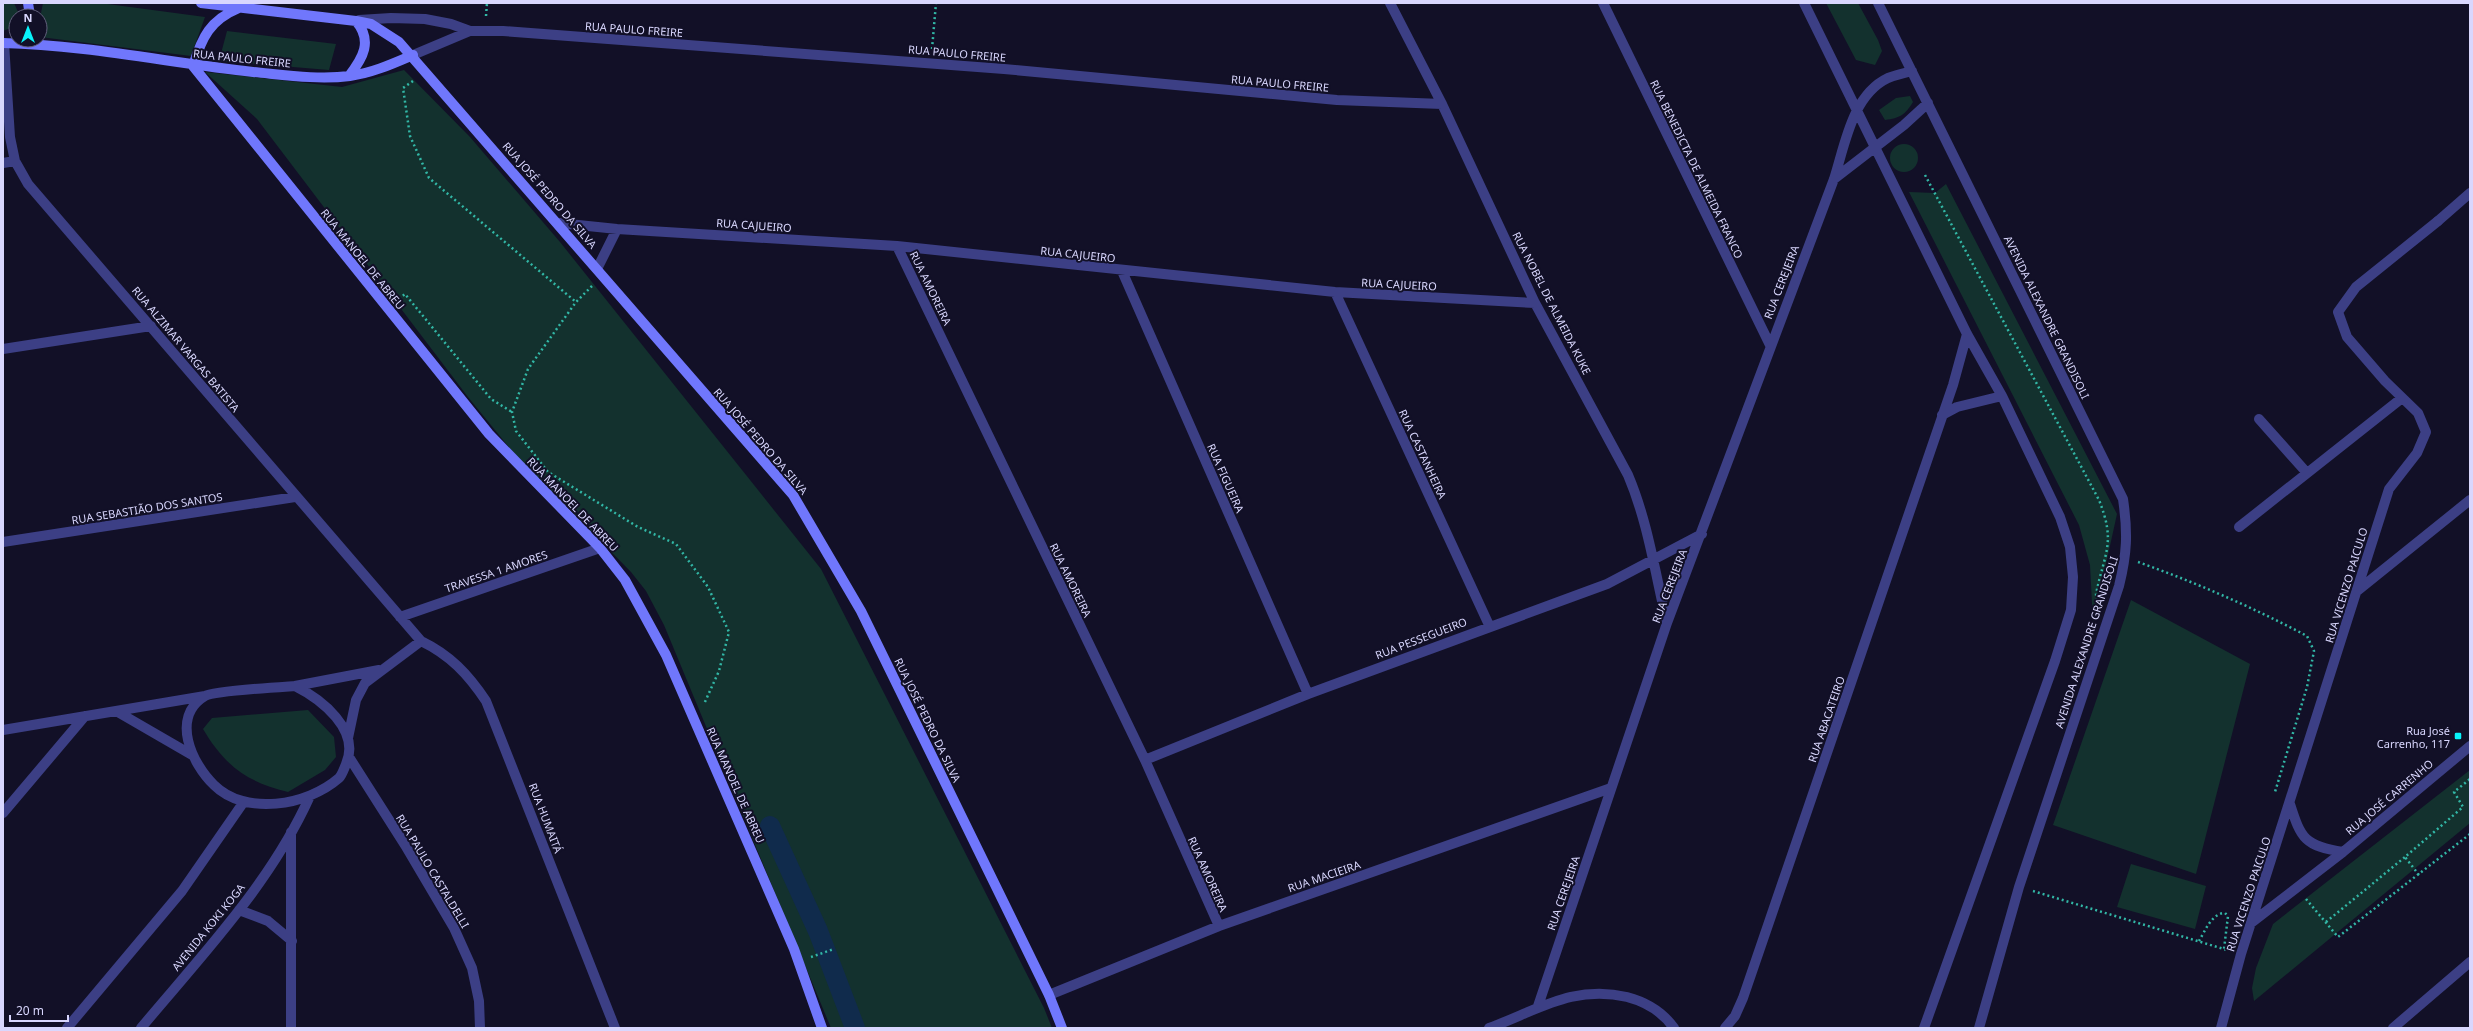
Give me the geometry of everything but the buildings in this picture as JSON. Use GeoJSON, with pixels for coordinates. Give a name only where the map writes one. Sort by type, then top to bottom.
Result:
{"type":"FeatureCollection","features":[{"type":"Feature","properties":{"kind":"main road","name":"RUA PAULO FREIRE"},"geometry":{"type":"LineString","coordinates":[[201,3],[356,21]]}},
{"type":"Feature","properties":{"kind":"main road"},"geometry":{"type":"LineString","coordinates":[[193,66],[201,43],[214,22],[223,14],[241,7]]}},
{"type":"Feature","properties":{"kind":"main road"},"geometry":{"type":"LineString","coordinates":[[349,76],[358,65],[366,48],[364,31],[356,21]]}},
{"type":"Feature","properties":{"kind":"main road","name":"RUA JOSÉ PEDRO DA SILVA"},"geometry":{"type":"LineString","coordinates":[[356,21],[371,24],[388,34],[413,55],[797,502],[862,611],[1049,995],[1062,1028]]}},
{"type":"Feature","properties":{"kind":"main road","name":"RUA PAULO FREIRE"},"geometry":{"type":"LineString","coordinates":[[3,43],[111,52],[193,66],[310,77],[349,76],[388,67],[413,55]]}},
{"type":"Feature","properties":{"kind":"main road","name":"RUA MANOEL DE ABREU"},"geometry":{"type":"LineString","coordinates":[[193,66],[489,434],[600,548],[625,580],[650,624],[695,722],[794,949],[822,1028]]}},
{"type":"Feature","properties":{"kind":"street","name":"RUA NOBEL DE ALMEIDA KUKE"},"geometry":{"type":"LineString","coordinates":[[1390,3],[1442,104],[1535,303],[1628,475],[1638,500],[1667,623]]}},
{"type":"Feature","properties":{"kind":"street","name":"RUA BENEDICTA DE ALMEIDA FRANCO"},"geometry":{"type":"LineString","coordinates":[[1603,3],[1770,345]]}},
{"type":"Feature","properties":{"kind":"street"},"geometry":{"type":"LineString","coordinates":[[1804,3],[1967,334],[2002,396],[2060,517],[2070,547],[2074,577],[2071,610],[1924,1028]]}},
{"type":"Feature","properties":{"kind":"street","name":"AVENIDA ALEXANDRE GRANDISOLI"},"geometry":{"type":"LineString","coordinates":[[1878,3],[2123,499],[2128,530],[2126,558],[2105,627],[2019,887],[1979,1028]]}},
{"type":"Feature","properties":{"kind":"street","name":"RUA PAULO FREIRE"},"geometry":{"type":"LineString","coordinates":[[356,21],[391,18],[425,19],[451,24],[470,31],[503,31],[930,63],[1337,100],[1442,104]]}},
{"type":"Feature","properties":{"kind":"street","name":"RUA PAULO FREIRE"},"geometry":{"type":"LineString","coordinates":[[413,55],[470,31]]}},
{"type":"Feature","properties":{"kind":"street","name":"RUA ALZIMAR VARGAS BATISTA"},"geometry":{"type":"LineString","coordinates":[[3,43],[9,122],[15,161],[28,184],[152,326],[295,497],[421,641]]}},
{"type":"Feature","properties":{"kind":"street"},"geometry":{"type":"LineString","coordinates":[[1856,111],[1866,96],[1876,86],[1888,78],[1912,71]]}},
{"type":"Feature","properties":{"kind":"street"},"geometry":{"type":"LineString","coordinates":[[1834,179],[1928,103]]}},
{"type":"Feature","properties":{"kind":"street","name":"RUA CEREJEIRA"},"geometry":{"type":"LineString","coordinates":[[1538,1006],[1667,623],[1702,534],[1770,345],[1834,179],[1856,111]]}},
{"type":"Feature","properties":{"kind":"street"},"geometry":{"type":"LineString","coordinates":[[3,162],[15,161]]}},
{"type":"Feature","properties":{"kind":"street","name":"RUA VICENZO PAICULO"},"geometry":{"type":"LineString","coordinates":[[2221,1028],[2241,954],[2389,489],[2417,453],[2426,432],[2418,413],[2385,381],[2347,337],[2338,312],[2356,288],[2470,193]]}},
{"type":"Feature","properties":{"kind":"street","name":"RUA CAJUEIRO"},"geometry":{"type":"LineString","coordinates":[[558,223],[617,229],[897,246],[1122,271],[1335,292],[1535,303]]}},
{"type":"Feature","properties":{"kind":"street"},"geometry":{"type":"LineString","coordinates":[[600,272],[617,229]]}},
{"type":"Feature","properties":{"kind":"street","name":"RUA AMOREIRA"},"geometry":{"type":"LineString","coordinates":[[897,246],[1145,760],[1219,926]]}},
{"type":"Feature","properties":{"kind":"street","name":"RUA FIGUEIRA"},"geometry":{"type":"LineString","coordinates":[[1122,271],[1308,694]]}},
{"type":"Feature","properties":{"kind":"street","name":"RUA CASTANHEIRA"},"geometry":{"type":"LineString","coordinates":[[1335,292],[1489,626]]}},
{"type":"Feature","properties":{"kind":"street"},"geometry":{"type":"LineString","coordinates":[[3,349],[152,326]]}},
{"type":"Feature","properties":{"kind":"street","name":"RUA ABACATEIRO"},"geometry":{"type":"LineString","coordinates":[[1725,1028],[1735,1016],[1743,998],[1942,415],[1967,334]]}},
{"type":"Feature","properties":{"kind":"street"},"geometry":{"type":"LineString","coordinates":[[1942,415],[1962,405],[2002,396]]}},
{"type":"Feature","properties":{"kind":"street"},"geometry":{"type":"LineString","coordinates":[[2239,527],[2402,398]]}},
{"type":"Feature","properties":{"kind":"street"},"geometry":{"type":"LineString","coordinates":[[2259,419],[2307,473]]}},
{"type":"Feature","properties":{"kind":"street","name":"RUA SEBASTIÃO DOS SANTOS"},"geometry":{"type":"LineString","coordinates":[[3,542],[295,497]]}},
{"type":"Feature","properties":{"kind":"street"},"geometry":{"type":"LineString","coordinates":[[2357,590],[2470,500]]}},
{"type":"Feature","properties":{"kind":"street","name":"RUA PESSEGUEIRO"},"geometry":{"type":"LineString","coordinates":[[1145,760],[1308,694],[1489,626],[1607,584],[1702,534]]}},
{"type":"Feature","properties":{"kind":"street","name":"TRAVESSA 1 AMORES"},"geometry":{"type":"LineString","coordinates":[[400,617],[600,548]]}},
{"type":"Feature","properties":{"kind":"street"},"geometry":{"type":"LineString","coordinates":[[206,696],[194,708],[189,718],[186,737],[192,755],[202,774],[224,795],[243,803],[273,804],[310,796],[340,777],[349,757],[348,738],[359,691],[371,677],[383,670],[421,641]]}},
{"type":"Feature","properties":{"kind":"street","name":"RUA HUMAITÁ"},"geometry":{"type":"LineString","coordinates":[[421,641],[442,651],[458,664],[486,701],[615,1028]]}},
{"type":"Feature","properties":{"kind":"street"},"geometry":{"type":"LineString","coordinates":[[3,730],[116,710],[206,696],[295,686],[383,670]]}},
{"type":"Feature","properties":{"kind":"street"},"geometry":{"type":"LineString","coordinates":[[295,686],[325,704],[335,716],[348,738]]}},
{"type":"Feature","properties":{"kind":"street"},"geometry":{"type":"LineString","coordinates":[[116,710],[192,755]]}},
{"type":"Feature","properties":{"kind":"street"},"geometry":{"type":"LineString","coordinates":[[3,813],[85,716]]}},
{"type":"Feature","properties":{"kind":"street","name":"RUA JOSÉ CARRENHO"},"geometry":{"type":"LineString","coordinates":[[2251,923],[2343,852],[2470,746]]}},
{"type":"Feature","properties":{"kind":"street","name":"RUA PAULO CASTALDELLI"},"geometry":{"type":"LineString","coordinates":[[349,757],[405,845],[454,928],[472,968],[479,1001],[480,1028]]}},
{"type":"Feature","properties":{"kind":"street","name":"RUA MACIEIRA"},"geometry":{"type":"LineString","coordinates":[[1049,995],[1219,926],[1611,788]]}},
{"type":"Feature","properties":{"kind":"street","name":"AVENIDA KOKI KOGA"},"geometry":{"type":"LineString","coordinates":[[141,1028],[240,910],[291,832],[310,796]]}},
{"type":"Feature","properties":{"kind":"street"},"geometry":{"type":"LineString","coordinates":[[67,1028],[182,891],[243,803]]}},
{"type":"Feature","properties":{"kind":"street"},"geometry":{"type":"LineString","coordinates":[[2290,804],[2296,824],[2304,839],[2325,849],[2343,852]]}},
{"type":"Feature","properties":{"kind":"street"},"geometry":{"type":"LineString","coordinates":[[291,832],[291,1028]]}},
{"type":"Feature","properties":{"kind":"street"},"geometry":{"type":"LineString","coordinates":[[240,910],[268,921],[292,941]]}},
{"type":"Feature","properties":{"kind":"street"},"geometry":{"type":"LineString","coordinates":[[2393,1028],[2470,962]]}},
{"type":"Feature","properties":{"kind":"street"},"geometry":{"type":"LineString","coordinates":[[1489,1028],[1538,1006],[1582,993],[1615,994],[1644,1002],[1667,1018],[1674,1028]]}},
{"type":"Feature","properties":{"kind":"path"},"geometry":{"type":"LineString","coordinates":[[930,63],[936,3]]}},
{"type":"Feature","properties":{"kind":"path"},"geometry":{"type":"LineString","coordinates":[[428,72],[403,88],[410,136],[429,178],[576,302]]}},
{"type":"Feature","properties":{"kind":"path"},"geometry":{"type":"LineString","coordinates":[[1925,175],[2101,505],[2108,523],[2109,541],[2096,594],[2098,609],[2105,627]]}},
{"type":"Feature","properties":{"kind":"path"},"geometry":{"type":"LineString","coordinates":[[600,272],[576,302],[528,369],[512,412],[516,431],[548,472],[638,526],[676,544],[708,587],[729,632],[718,671],[695,722]]}},
{"type":"Feature","properties":{"kind":"path"},"geometry":{"type":"LineString","coordinates":[[388,308],[405,294],[491,399],[512,412]]}},
{"type":"Feature","properties":{"kind":"path"},"geometry":{"type":"LineString","coordinates":[[2126,558],[2192,581],[2245,604],[2307,636],[2313,644],[2314,651],[2306,687],[2274,794]]}},
{"type":"Feature","properties":{"kind":"path"},"geometry":{"type":"LineString","coordinates":[[2326,922],[2463,807],[2454,792],[2470,779]]}},
{"type":"Feature","properties":{"kind":"path"},"geometry":{"type":"LineString","coordinates":[[2296,888],[2338,937],[2470,834]]}},
{"type":"Feature","properties":{"kind":"path"},"geometry":{"type":"LineString","coordinates":[[2405,857],[2419,874]]}},
{"type":"Feature","properties":{"kind":"path"},"geometry":{"type":"LineString","coordinates":[[2019,887],[2241,954]]}},
{"type":"Feature","properties":{"kind":"path"},"geometry":{"type":"LineString","coordinates":[[2198,941],[2213,920],[2220,913],[2225,913],[2228,916],[2229,922],[2224,949]]}},
{"type":"Feature","properties":{"kind":"path"},"geometry":{"type":"LineString","coordinates":[[810,957],[834,949]]}},
{"type":"Feature","properties":{"kind":"green space"},"geometry":{"type":"Polygon","coordinates":[[[3,3],[14,3],[16,8],[8,8],[8,29],[3,31],[3,3]]]}},
{"type":"Feature","properties":{"kind":"green space"},"geometry":{"type":"Polygon","coordinates":[[[43,3],[100,3],[205,17],[191,56],[48,38],[48,8],[42,8],[43,3]]]}},
{"type":"Feature","properties":{"kind":"green space"},"geometry":{"type":"Polygon","coordinates":[[[1826,3],[1858,3],[1878,40],[1882,51],[1875,65],[1856,60],[1826,3]]]}},
{"type":"Feature","properties":{"kind":"green space"},"geometry":{"type":"Polygon","coordinates":[[[227,31],[336,44],[329,70],[219,61],[227,31]]]}},
{"type":"Feature","properties":{"kind":"green space"},"geometry":{"type":"Polygon","coordinates":[[[404,70],[470,137],[560,242],[821,569],[1044,1008],[1052,1028],[831,1028],[664,625],[646,591],[631,572],[512,451],[468,397],[257,119],[205,72],[342,87],[404,70]]]}},
{"type":"Feature","properties":{"kind":"green space"},"geometry":{"type":"Polygon","coordinates":[[[1910,96],[1913,102],[1905,113],[1898,117],[1885,120],[1879,110],[1896,98],[1910,96]]]}},
{"type":"Feature","properties":{"kind":"green space"},"geometry":{"type":"Polygon","coordinates":[[[1904,144],[1914,148],[1918,158],[1914,168],[1904,172],[1894,168],[1890,158],[1894,148],[1904,144]]]}},
{"type":"Feature","properties":{"kind":"green space"},"geometry":{"type":"Polygon","coordinates":[[[1946,184],[2117,514],[2093,623],[2090,565],[2079,525],[1909,192],[1935,193],[1946,184]]]}},
{"type":"Feature","properties":{"kind":"green space"},"geometry":{"type":"Polygon","coordinates":[[[2131,600],[2250,664],[2196,874],[2053,825],[2131,600]]]}},
{"type":"Feature","properties":{"kind":"green space"},"geometry":{"type":"Polygon","coordinates":[[[308,710],[334,737],[336,757],[325,770],[288,792],[261,783],[238,771],[220,753],[203,729],[212,718],[308,710]]]}},
{"type":"Feature","properties":{"kind":"green space"},"geometry":{"type":"Polygon","coordinates":[[[2470,770],[2470,823],[2254,1001],[2252,988],[2256,968],[2273,924],[2470,770]]]}},
{"type":"Feature","properties":{"kind":"green space"},"geometry":{"type":"Polygon","coordinates":[[[2131,864],[2206,886],[2195,929],[2117,907],[2131,864]]]}},
{"type":"Feature","properties":{"kind":"waterway"},"geometry":{"type":"LineString","coordinates":[[770,826],[818,931],[855,1028]]}},
{"type":"Feature","properties":{"kind":"place","name":"Rua José Carrenho, 117"},"geometry":{"type":"Point","coordinates":[2458,736]}}]}
